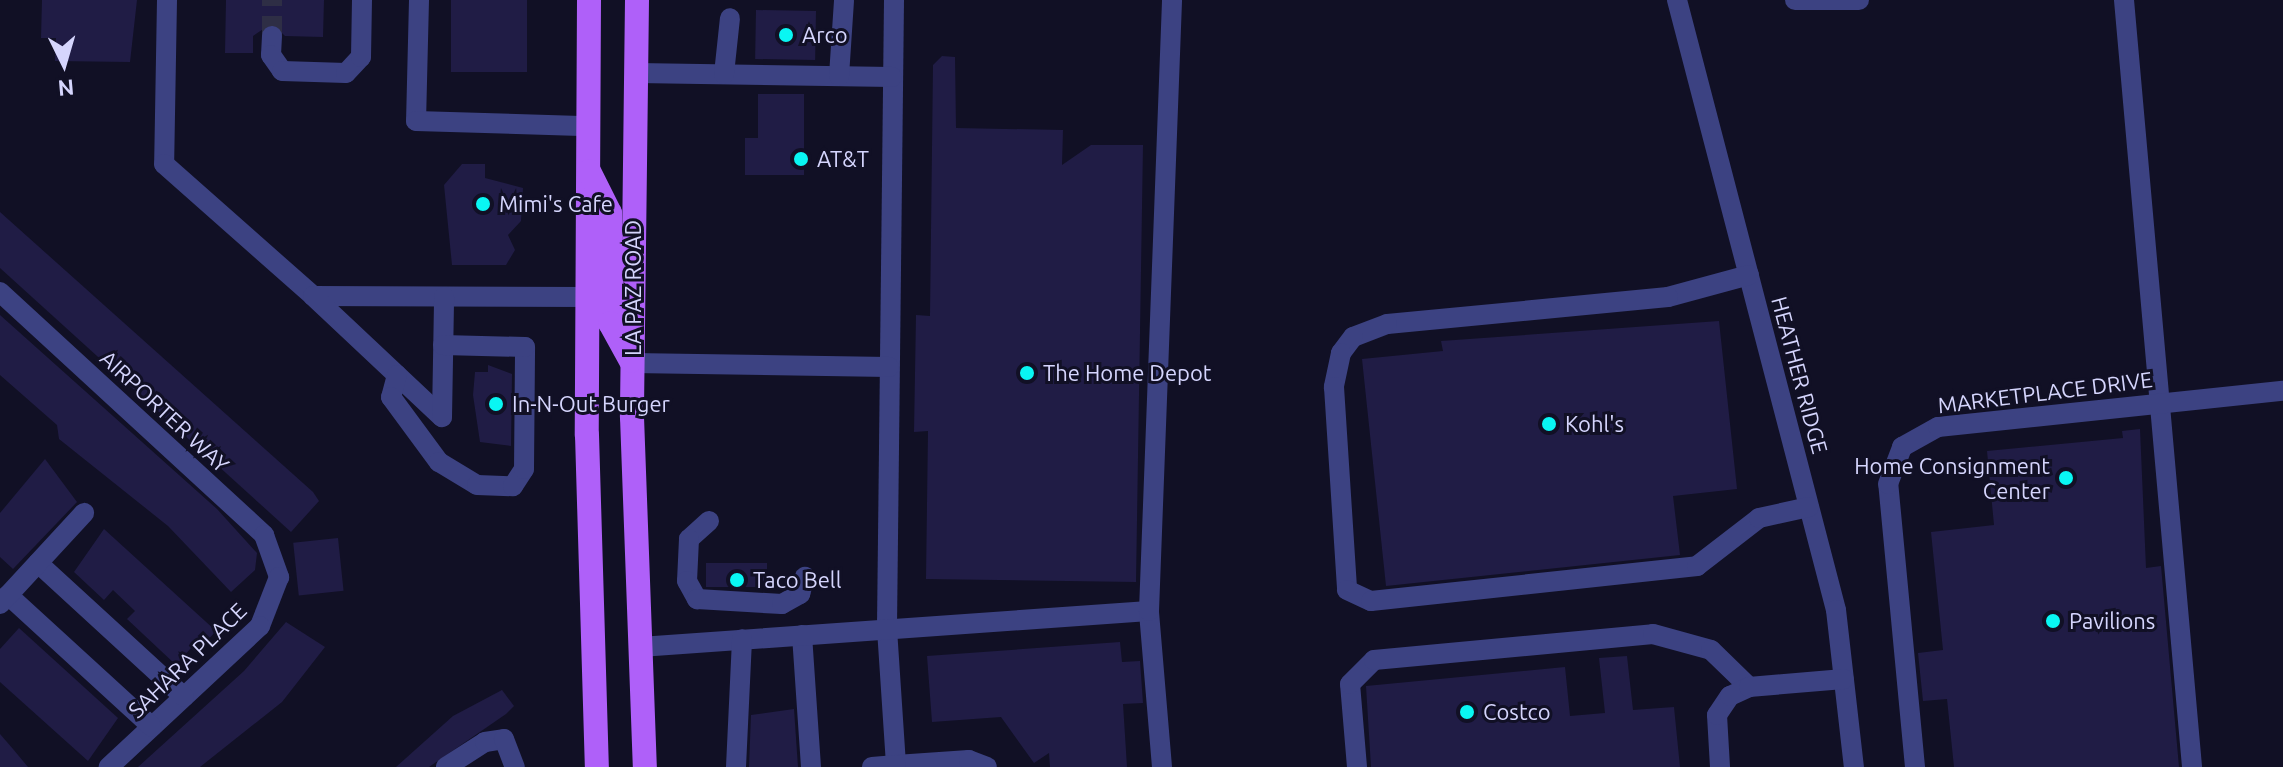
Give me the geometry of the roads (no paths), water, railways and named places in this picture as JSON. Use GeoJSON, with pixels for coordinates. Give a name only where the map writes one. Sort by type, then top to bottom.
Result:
{"type":"FeatureCollection","features":[{"type":"Feature","properties":{"kind":"main road","name":"LA PAZ ROAD"},"geometry":{"type":"LineString","coordinates":[[589,0],[587,297],[597,767]]}},
{"type":"Feature","properties":{"kind":"main road","name":"LA PAZ ROAD"},"geometry":{"type":"LineString","coordinates":[[637,0],[632,363],[645,767]]}},
{"type":"Feature","properties":{"kind":"main road"},"geometry":{"type":"LineString","coordinates":[[589,171],[610,213],[610,323],[632,363]]}},
{"type":"Feature","properties":{"kind":"street"},"geometry":{"type":"LineString","coordinates":[[167,0],[164,164],[313,296],[442,417],[444,297]]}},
{"type":"Feature","properties":{"kind":"street"},"geometry":{"type":"LineString","coordinates":[[272,45],[282,71],[346,73],[361,57],[362,0]]}},
{"type":"Feature","properties":{"kind":"street"},"geometry":{"type":"LineString","coordinates":[[419,0],[416,121],[589,126]]}},
{"type":"Feature","properties":{"kind":"street"},"geometry":{"type":"LineString","coordinates":[[894,0],[887,629],[896,765]]}},
{"type":"Feature","properties":{"kind":"street"},"geometry":{"type":"LineString","coordinates":[[1162,767],[1149,611],[1172,0]]}},
{"type":"Feature","properties":{"kind":"street","name":"HEATHER RIDGE"},"geometry":{"type":"LineString","coordinates":[[1677,0],[1809,507],[1844,679],[1854,767]]}},
{"type":"Feature","properties":{"kind":"street"},"geometry":{"type":"LineString","coordinates":[[1795,0],[1859,0]]}},
{"type":"Feature","properties":{"kind":"street"},"geometry":{"type":"LineString","coordinates":[[2124,0],[2165,402],[2192,767]]}},
{"type":"Feature","properties":{"kind":"street"},"geometry":{"type":"LineString","coordinates":[[839,76],[844,1]]}},
{"type":"Feature","properties":{"kind":"street"},"geometry":{"type":"LineString","coordinates":[[724,74],[730,18]]}},
{"type":"Feature","properties":{"kind":"street"},"geometry":{"type":"LineString","coordinates":[[637,73],[892,77]]}},
{"type":"Feature","properties":{"kind":"street"},"geometry":{"type":"LineString","coordinates":[[1749,275],[1668,297],[1387,324],[1353,337],[1334,370],[1347,590],[1371,601],[1697,566],[1759,518],[1809,507]]}},
{"type":"Feature","properties":{"kind":"street","name":"AIRPORTER WAY"},"geometry":{"type":"LineString","coordinates":[[0,292],[264,535],[279,577]]}},
{"type":"Feature","properties":{"kind":"street"},"geometry":{"type":"LineString","coordinates":[[313,296],[587,297]]}},
{"type":"Feature","properties":{"kind":"street"},"geometry":{"type":"LineString","coordinates":[[397,375],[391,397],[439,462],[464,480],[502,489],[524,469],[525,347],[443,345]]}},
{"type":"Feature","properties":{"kind":"street"},"geometry":{"type":"LineString","coordinates":[[632,363],[889,367]]}},
{"type":"Feature","properties":{"kind":"street","name":"MARKETPLACE DRIVE"},"geometry":{"type":"LineString","coordinates":[[1915,767],[1888,484],[1902,447],[1938,427],[2283,391]]}},
{"type":"Feature","properties":{"kind":"street"},"geometry":{"type":"LineString","coordinates":[[84,513],[4,600],[152,727]]}},
{"type":"Feature","properties":{"kind":"street"},"geometry":{"type":"LineString","coordinates":[[709,521],[689,539],[687,581],[697,599],[782,604],[800,594],[805,577]]}},
{"type":"Feature","properties":{"kind":"street"},"geometry":{"type":"LineString","coordinates":[[38,563],[184,697]]}},
{"type":"Feature","properties":{"kind":"street","name":"SAHARA PLACE"},"geometry":{"type":"LineString","coordinates":[[109,767],[260,626],[279,577]]}},
{"type":"Feature","properties":{"kind":"street"},"geometry":{"type":"LineString","coordinates":[[640,647],[1149,611]]}},
{"type":"Feature","properties":{"kind":"street"},"geometry":{"type":"LineString","coordinates":[[1357,767],[1350,684],[1374,660],[1653,634],[1711,650],[1749,687]]}},
{"type":"Feature","properties":{"kind":"street"},"geometry":{"type":"LineString","coordinates":[[802,635],[811,767]]}},
{"type":"Feature","properties":{"kind":"street"},"geometry":{"type":"LineString","coordinates":[[736,767],[733,728],[742,682],[742,639]]}},
{"type":"Feature","properties":{"kind":"street"},"geometry":{"type":"LineString","coordinates":[[1720,767],[1717,715],[1730,696],[1749,687],[1844,679]]}},
{"type":"Feature","properties":{"kind":"street"},"geometry":{"type":"LineString","coordinates":[[446,767],[485,742],[504,739],[515,767]]}},
{"type":"Feature","properties":{"kind":"street"},"geometry":{"type":"LineString","coordinates":[[872,767],[969,760],[987,767]]}},
{"type":"Feature","properties":{"kind":"tunnel"},"geometry":{"type":"LineString","coordinates":[[272,0],[272,36]]}},
{"type":"Feature","properties":{"kind":"place","name":"Arco"},"geometry":{"type":"Point","coordinates":[786,35]}},
{"type":"Feature","properties":{"kind":"place","name":"AT&T"},"geometry":{"type":"Point","coordinates":[801,159]}},
{"type":"Feature","properties":{"kind":"place","name":"Mimi's Cafe"},"geometry":{"type":"Point","coordinates":[483,204]}},
{"type":"Feature","properties":{"kind":"place","name":"The Home Depot"},"geometry":{"type":"Point","coordinates":[1027,373]}},
{"type":"Feature","properties":{"kind":"place","name":"In-N-Out Burger"},"geometry":{"type":"Point","coordinates":[496,404]}},
{"type":"Feature","properties":{"kind":"place","name":"Kohl's"},"geometry":{"type":"Point","coordinates":[1549,424]}},
{"type":"Feature","properties":{"kind":"place","name":"Home Consignment Center"},"geometry":{"type":"Point","coordinates":[2066,478]}},
{"type":"Feature","properties":{"kind":"place","name":"Taco Bell"},"geometry":{"type":"Point","coordinates":[737,580]}},
{"type":"Feature","properties":{"kind":"place","name":"Pavilions"},"geometry":{"type":"Point","coordinates":[2053,621]}},
{"type":"Feature","properties":{"kind":"place","name":"Costco"},"geometry":{"type":"Point","coordinates":[1467,712]}}]}
